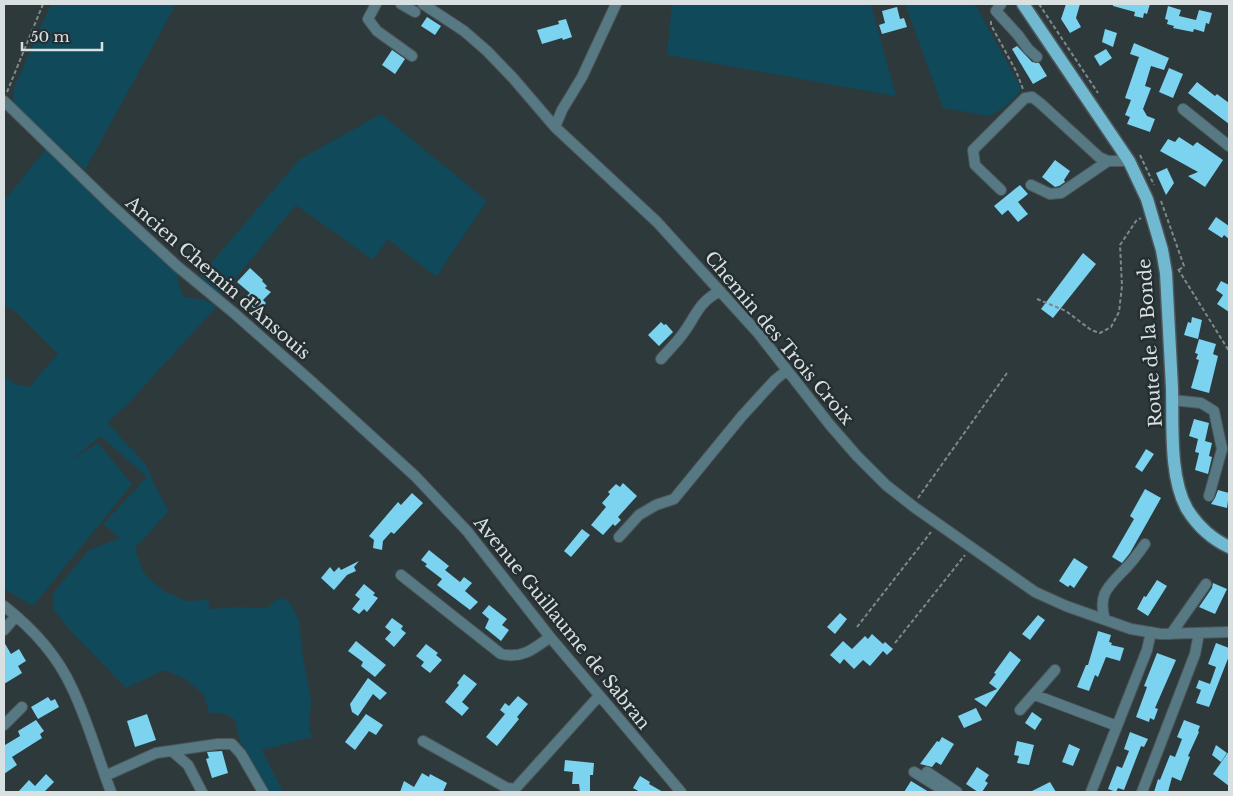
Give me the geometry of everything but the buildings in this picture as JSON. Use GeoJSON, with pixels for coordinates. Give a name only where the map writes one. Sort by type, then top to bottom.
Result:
{"type":"FeatureCollection","features":[{"type":"Feature","properties":{"kind":"main road","name":"Route de la Bonde"},"geometry":{"type":"LineString","coordinates":[[1023,4],[1129,161],[1141,184],[1151,210],[1166,273],[1175,467],[1179,489],[1187,508],[1197,522],[1220,543],[1229,547]]}},
{"type":"Feature","properties":{"kind":"street"},"geometry":{"type":"LineString","coordinates":[[376,4],[368,18],[377,31],[412,56]]}},
{"type":"Feature","properties":{"kind":"street"},"geometry":{"type":"LineString","coordinates":[[401,4],[415,12]]}},
{"type":"Feature","properties":{"kind":"street","name":"Chemin des Trois Croix"},"geometry":{"type":"LineString","coordinates":[[424,4],[464,31],[487,52],[513,78],[555,127],[657,222],[758,333],[857,456],[886,485],[914,507],[1035,592],[1066,606],[1131,629],[1171,634],[1229,632]]}},
{"type":"Feature","properties":{"kind":"street"},"geometry":{"type":"LineString","coordinates":[[555,127],[562,110],[582,77],[616,4]]}},
{"type":"Feature","properties":{"kind":"street"},"geometry":{"type":"LineString","coordinates":[[999,7],[1028,49],[1037,57]]}},
{"type":"Feature","properties":{"kind":"street"},"geometry":{"type":"LineString","coordinates":[[1001,190],[975,165],[973,150],[1019,102],[1027,97],[1032,97],[1040,103],[1099,157],[1108,161],[1129,161]]}},
{"type":"Feature","properties":{"kind":"street","name":"Ancien Chemin d'Ansouis"},"geometry":{"type":"LineString","coordinates":[[4,100],[109,204],[177,266],[234,313],[312,382],[415,476]]}},
{"type":"Feature","properties":{"kind":"street"},"geometry":{"type":"LineString","coordinates":[[1183,109],[1229,146]]}},
{"type":"Feature","properties":{"kind":"street"},"geometry":{"type":"LineString","coordinates":[[1031,185],[1050,194],[1061,194],[1108,161]]}},
{"type":"Feature","properties":{"kind":"street"},"geometry":{"type":"LineString","coordinates":[[661,359],[683,334],[707,298],[720,291]]}},
{"type":"Feature","properties":{"kind":"street"},"geometry":{"type":"LineString","coordinates":[[618,537],[638,515],[674,499],[742,416],[775,380],[787,370]]}},
{"type":"Feature","properties":{"kind":"street"},"geometry":{"type":"LineString","coordinates":[[1172,400],[1201,403],[1214,411],[1222,450],[1209,496]]}},
{"type":"Feature","properties":{"kind":"street","name":"Avenue Guillaume de Sabran"},"geometry":{"type":"LineString","coordinates":[[415,476],[467,531],[550,637],[680,792]]}},
{"type":"Feature","properties":{"kind":"street"},"geometry":{"type":"LineString","coordinates":[[1105,620],[1101,608],[1103,596],[1111,583],[1127,567],[1145,544]]}},
{"type":"Feature","properties":{"kind":"street"},"geometry":{"type":"LineString","coordinates":[[401,575],[501,654],[511,657],[523,655],[531,652],[550,637]]}},
{"type":"Feature","properties":{"kind":"street"},"geometry":{"type":"LineString","coordinates":[[1171,634],[1206,584]]}},
{"type":"Feature","properties":{"kind":"street"},"geometry":{"type":"LineString","coordinates":[[4,606],[42,642],[62,669],[72,687],[111,792]]}},
{"type":"Feature","properties":{"kind":"street"},"geometry":{"type":"LineString","coordinates":[[4,630],[16,616]]}},
{"type":"Feature","properties":{"kind":"street"},"geometry":{"type":"LineString","coordinates":[[1091,792],[1147,650],[1151,632]]}},
{"type":"Feature","properties":{"kind":"street"},"geometry":{"type":"LineString","coordinates":[[1142,792],[1195,654],[1199,633]]}},
{"type":"Feature","properties":{"kind":"street"},"geometry":{"type":"LineString","coordinates":[[1020,710],[1035,695],[1054,670]]}},
{"type":"Feature","properties":{"kind":"street"},"geometry":{"type":"LineString","coordinates":[[1035,695],[1117,726]]}},
{"type":"Feature","properties":{"kind":"street"},"geometry":{"type":"LineString","coordinates":[[423,741],[507,788],[514,790],[599,696]]}},
{"type":"Feature","properties":{"kind":"street"},"geometry":{"type":"LineString","coordinates":[[4,725],[22,707]]}},
{"type":"Feature","properties":{"kind":"street"},"geometry":{"type":"LineString","coordinates":[[105,776],[156,753],[218,744],[232,744],[241,754],[263,792]]}},
{"type":"Feature","properties":{"kind":"street"},"geometry":{"type":"LineString","coordinates":[[172,751],[188,765],[202,792]]}},
{"type":"Feature","properties":{"kind":"street"},"geometry":{"type":"LineString","coordinates":[[914,772],[946,792]]}},
{"type":"Feature","properties":{"kind":"street"},"geometry":{"type":"LineString","coordinates":[[927,772],[957,792]]}},
{"type":"Feature","properties":{"kind":"path"},"geometry":{"type":"LineString","coordinates":[[4,100],[42,4]]}},
{"type":"Feature","properties":{"kind":"path"},"geometry":{"type":"LineString","coordinates":[[999,7],[991,19],[991,25],[1016,71],[1027,97]]}},
{"type":"Feature","properties":{"kind":"path"},"geometry":{"type":"LineString","coordinates":[[1038,298],[1066,311],[1090,330],[1100,333],[1111,327],[1119,312],[1122,286],[1120,245],[1136,221],[1151,210]]}},
{"type":"Feature","properties":{"kind":"path"},"geometry":{"type":"LineString","coordinates":[[914,507],[921,494],[1007,373]]}},
{"type":"Feature","properties":{"kind":"path"},"geometry":{"type":"LineString","coordinates":[[857,627],[937,524]]}},
{"type":"Feature","properties":{"kind":"path"},"geometry":{"type":"LineString","coordinates":[[895,643],[971,547]]}},
{"type":"Feature","properties":{"kind":"shaded area"},"geometry":{"type":"Polygon","coordinates":[[[51,4],[176,4],[85,170],[14,104],[14,88],[51,4]]]}},
{"type":"Feature","properties":{"kind":"shaded area"},"geometry":{"type":"Polygon","coordinates":[[[672,4],[871,4],[896,96],[667,55],[672,4]]]}},
{"type":"Feature","properties":{"kind":"shaded area"},"geometry":{"type":"Polygon","coordinates":[[[905,4],[975,4],[1021,88],[1012,101],[989,116],[943,108],[905,4]]]}},
{"type":"Feature","properties":{"kind":"shaded area"},"geometry":{"type":"Polygon","coordinates":[[[381,114],[487,201],[436,277],[388,239],[373,260],[296,205],[220,297],[199,277],[300,159],[381,114]]]}},
{"type":"Feature","properties":{"kind":"shaded area"},"geometry":{"type":"Polygon","coordinates":[[[46,149],[177,273],[179,286],[184,297],[205,300],[217,306],[127,405],[107,422],[146,465],[169,511],[135,548],[141,567],[148,578],[164,591],[186,601],[208,600],[210,609],[237,607],[267,608],[279,598],[287,600],[293,608],[299,621],[303,658],[311,701],[309,729],[312,737],[262,750],[283,792],[268,792],[240,741],[235,720],[224,713],[209,713],[204,695],[186,679],[164,670],[126,688],[68,628],[54,610],[53,593],[89,550],[120,538],[103,524],[147,477],[100,436],[71,461],[98,443],[132,484],[33,606],[4,589],[4,376],[15,384],[29,387],[58,354],[16,312],[4,305],[4,201],[46,149]]]}}]}
